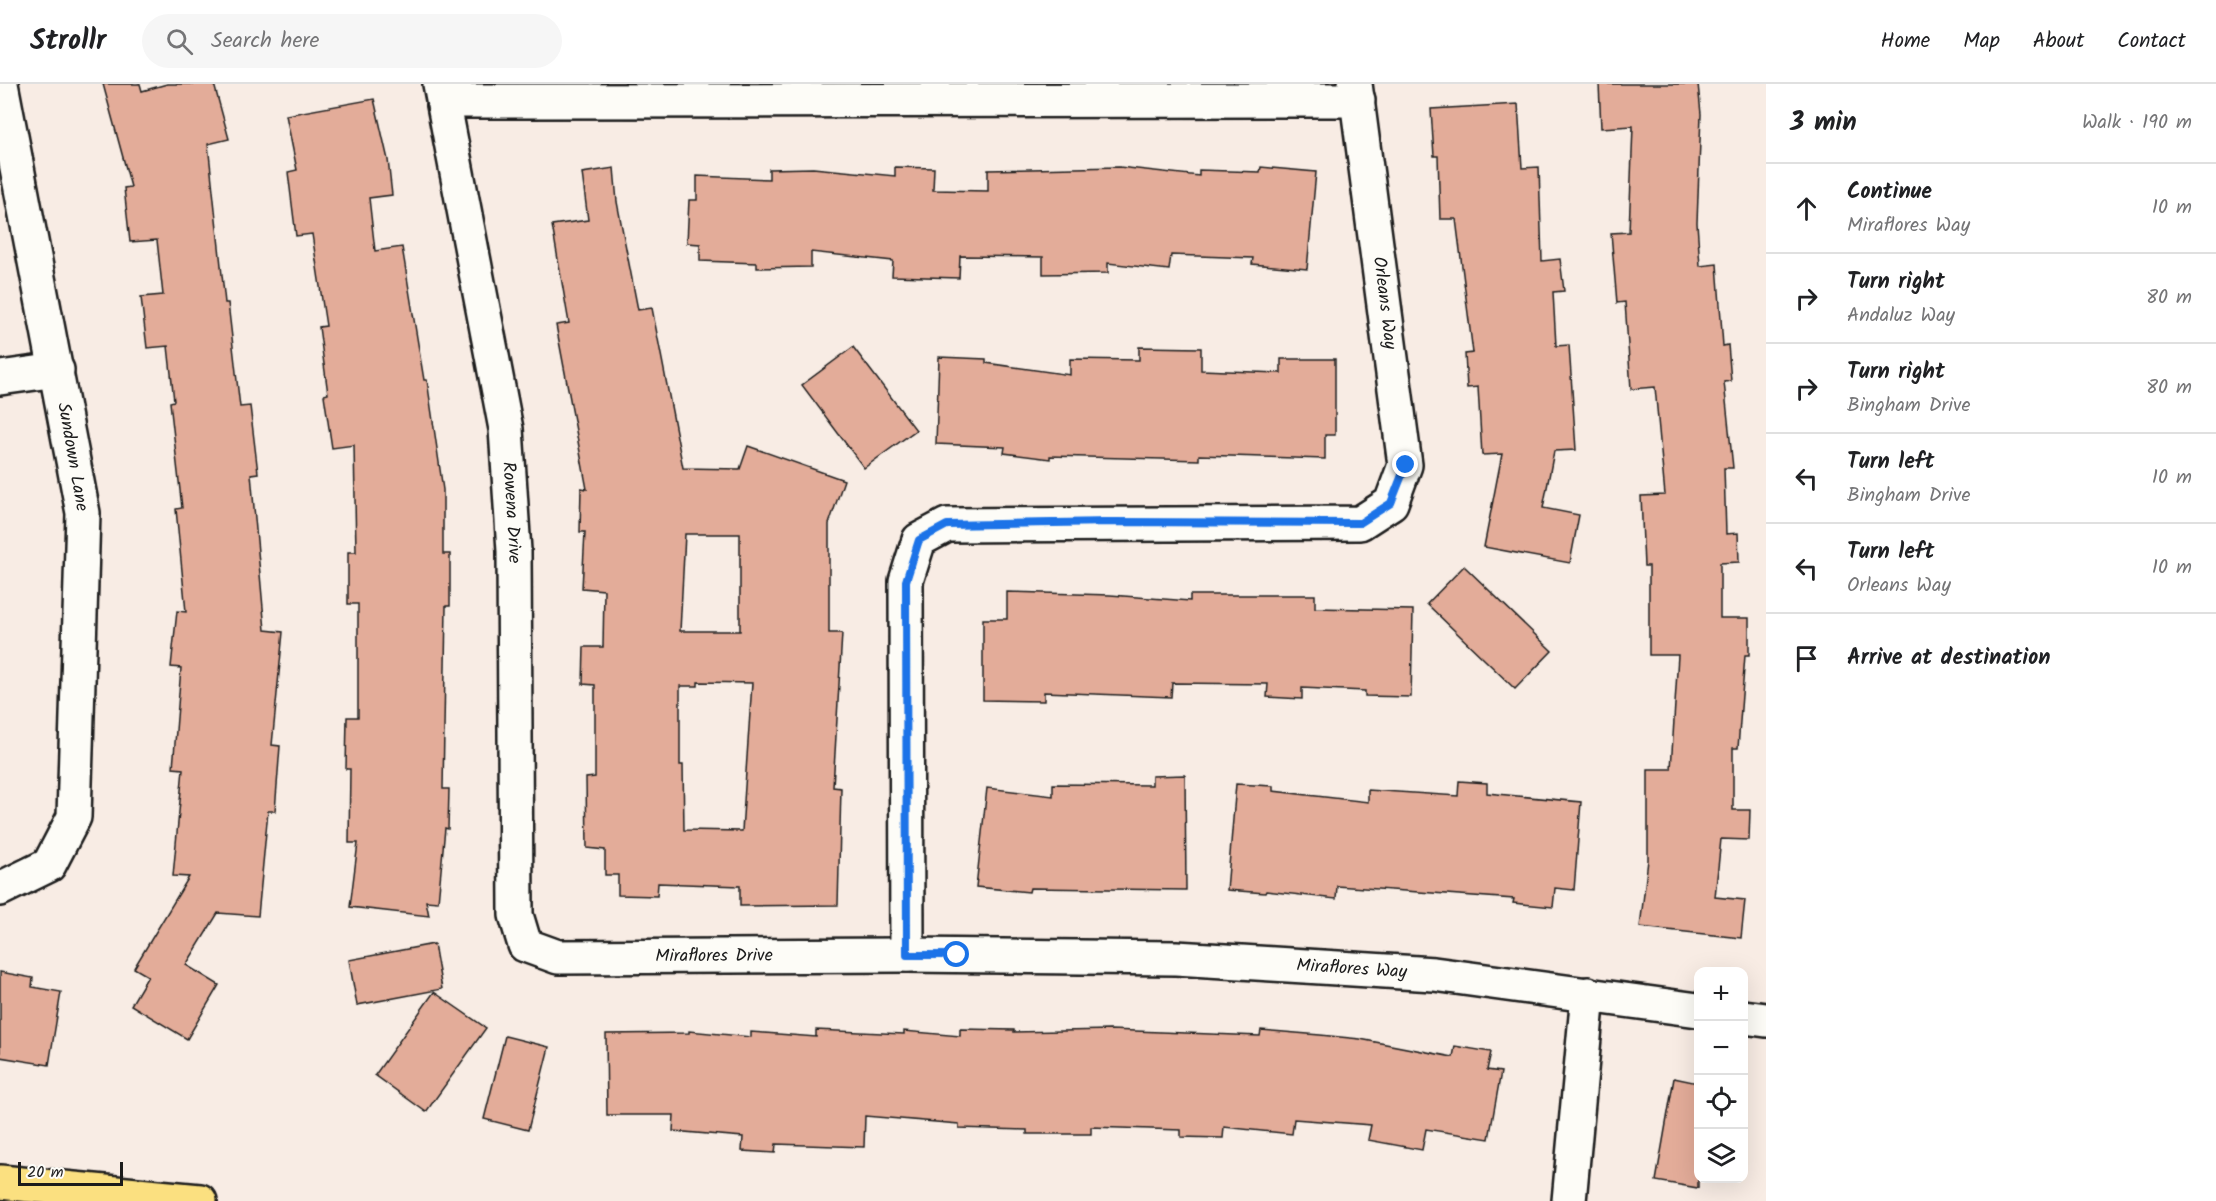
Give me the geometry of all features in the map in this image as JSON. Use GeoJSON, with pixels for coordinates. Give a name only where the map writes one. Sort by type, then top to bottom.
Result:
{"type":"FeatureCollection","features":[{"type":"Feature","properties":{"kind":"main road"},"geometry":{"type":"LineString","coordinates":[[0,1182],[200,1201]]}},
{"type":"Feature","properties":{"kind":"street","name":"Sundown Lane"},"geometry":{"type":"LineString","coordinates":[[0,889],[49,865],[74,817],[83,513],[1,84]]}},
{"type":"Feature","properties":{"kind":"street"},"geometry":{"type":"LineString","coordinates":[[442,93],[1356,92]]}},
{"type":"Feature","properties":{"kind":"street","name":"Orleans Way"},"geometry":{"type":"LineString","coordinates":[[907,955],[906,581],[919,540],[947,525],[1112,522],[1360,523],[1391,503],[1406,465],[1356,92]]}},
{"type":"Feature","properties":{"kind":"street","name":"Rowena Drive"},"geometry":{"type":"LineString","coordinates":[[442,93],[481,310],[506,429],[514,551],[516,915],[525,945]]}},
{"type":"Feature","properties":{"kind":"street"},"geometry":{"type":"LineString","coordinates":[[0,378],[57,370]]}},
{"type":"Feature","properties":{"kind":"street","name":"Miraflores Drive"},"geometry":{"type":"LineString","coordinates":[[525,945],[558,957],[907,955]]}},
{"type":"Feature","properties":{"kind":"street","name":"Miraflores Way"},"geometry":{"type":"LineString","coordinates":[[907,955],[1188,959],[1434,974],[1587,994]]}},
{"type":"Feature","properties":{"kind":"street"},"geometry":{"type":"LineString","coordinates":[[1569,1201],[1587,994],[1694,1009]]}},
{"type":"Feature","properties":{"kind":"street"},"geometry":{"type":"LineString","coordinates":[[1748,1018],[1766,1020]]}},
{"type":"Feature","properties":{"kind":"building"},"geometry":{"type":"Polygon","coordinates":[[[103,84],[140,84],[142,91],[167,84],[214,84],[229,139],[208,144],[225,303],[228,303],[240,407],[250,406],[258,473],[251,474],[265,630],[283,632],[272,745],[280,746],[275,811],[268,811],[258,916],[218,913],[186,965],[219,985],[187,1039],[131,1005],[148,976],[134,968],[189,877],[173,876],[183,769],[173,768],[181,668],[171,667],[177,611],[186,612],[176,509],[182,508],[170,402],[174,401],[168,346],[147,348],[141,297],[163,295],[157,240],[130,242],[124,188],[131,187],[103,84]]]}},
{"type":"Feature","properties":{"kind":"building"},"geometry":{"type":"Polygon","coordinates":[[[1599,84],[1698,84],[1701,114],[1697,223],[1700,266],[1717,264],[1723,346],[1728,345],[1731,381],[1724,382],[1733,468],[1724,468],[1726,534],[1738,533],[1739,562],[1720,563],[1720,618],[1749,618],[1749,655],[1745,655],[1738,748],[1733,748],[1733,810],[1750,810],[1749,840],[1721,839],[1715,897],[1745,900],[1741,938],[1640,927],[1648,860],[1648,769],[1671,769],[1678,655],[1649,655],[1649,566],[1644,566],[1641,496],[1665,495],[1655,387],[1631,389],[1625,302],[1617,303],[1611,233],[1629,232],[1633,126],[1601,128],[1599,84]]]}},
{"type":"Feature","properties":{"kind":"building"},"geometry":{"type":"Polygon","coordinates":[[[374,99],[388,160],[392,195],[369,198],[375,251],[402,247],[424,380],[427,380],[443,490],[443,554],[450,554],[450,606],[446,606],[443,789],[449,789],[448,829],[445,828],[438,902],[426,901],[429,916],[350,907],[358,843],[349,843],[350,769],[346,769],[347,717],[358,717],[358,604],[348,604],[348,552],[356,552],[354,445],[332,448],[324,395],[328,394],[319,327],[326,326],[312,234],[296,236],[288,172],[297,170],[286,115],[374,99]]]}},
{"type":"Feature","properties":{"kind":"building"},"geometry":{"type":"Polygon","coordinates":[[[1518,104],[1522,168],[1539,167],[1542,261],[1560,259],[1564,291],[1553,292],[1556,346],[1569,345],[1576,450],[1554,451],[1543,508],[1579,515],[1570,563],[1484,547],[1502,454],[1482,455],[1478,387],[1467,388],[1465,354],[1473,353],[1456,219],[1440,219],[1438,156],[1434,156],[1431,109],[1518,104]]]}},
{"type":"Feature","properties":{"kind":"building"},"geometry":{"type":"Polygon","coordinates":[[[895,167],[934,168],[933,190],[988,191],[988,170],[1119,167],[1199,176],[1199,170],[1260,172],[1261,167],[1316,172],[1307,269],[1252,264],[1253,258],[1171,255],[1169,270],[1108,263],[1108,273],[1043,274],[1043,257],[960,256],[959,278],[892,276],[893,261],[811,252],[811,267],[757,268],[757,263],[700,261],[700,244],[687,243],[689,200],[697,200],[697,176],[769,179],[769,169],[813,168],[895,176],[895,167]]]}},
{"type":"Feature","properties":{"kind":"building"},"geometry":{"type":"Polygon","coordinates":[[[614,168],[617,202],[638,310],[652,308],[683,468],[740,469],[748,446],[844,480],[829,524],[829,633],[842,633],[833,787],[841,788],[838,905],[740,906],[740,886],[658,883],[657,896],[618,895],[618,875],[605,875],[605,850],[587,848],[586,778],[595,777],[595,685],[583,684],[584,647],[603,647],[604,590],[582,588],[585,532],[580,532],[581,488],[587,489],[556,325],[569,323],[552,225],[588,220],[582,173],[614,168]],[[685,534],[680,631],[740,631],[740,534],[685,534]],[[698,682],[698,686],[680,686],[680,765],[683,765],[684,830],[742,831],[752,683],[698,682]]]}},
{"type":"Feature","properties":{"kind":"building"},"geometry":{"type":"Polygon","coordinates":[[[853,347],[916,430],[864,468],[802,385],[853,347]]]}},
{"type":"Feature","properties":{"kind":"building"},"geometry":{"type":"Polygon","coordinates":[[[1139,347],[1201,348],[1201,370],[1281,373],[1281,359],[1335,359],[1335,435],[1325,435],[1325,459],[1199,455],[1199,460],[1050,456],[1050,459],[1004,453],[1005,447],[936,444],[939,357],[986,359],[986,363],[1070,375],[1070,359],[1139,360],[1139,347]]]}},
{"type":"Feature","properties":{"kind":"building"},"geometry":{"type":"Polygon","coordinates":[[[1464,566],[1552,651],[1515,689],[1427,604],[1464,566]]]}},
{"type":"Feature","properties":{"kind":"building"},"geometry":{"type":"Polygon","coordinates":[[[1007,592],[1110,595],[1190,601],[1190,595],[1315,595],[1315,608],[1413,610],[1411,697],[1365,696],[1365,691],[1302,688],[1302,699],[1267,697],[1268,684],[1172,683],[1171,697],[1044,692],[1044,701],[983,700],[983,619],[1007,619],[1007,592]]]}},
{"type":"Feature","properties":{"kind":"building"},"geometry":{"type":"Polygon","coordinates":[[[1185,775],[1186,890],[1030,888],[1029,892],[976,887],[987,788],[1053,796],[1053,784],[1152,785],[1152,776],[1185,775]]]}},
{"type":"Feature","properties":{"kind":"building"},"geometry":{"type":"Polygon","coordinates":[[[1459,781],[1487,783],[1487,793],[1581,802],[1574,890],[1555,888],[1553,907],[1513,903],[1514,899],[1337,886],[1336,899],[1266,891],[1265,893],[1227,890],[1236,784],[1273,786],[1273,791],[1368,802],[1368,790],[1458,796],[1459,781]]]}},
{"type":"Feature","properties":{"kind":"building"},"geometry":{"type":"Polygon","coordinates":[[[434,944],[442,989],[357,1005],[349,960],[434,944]]]}},
{"type":"Feature","properties":{"kind":"building"},"geometry":{"type":"Polygon","coordinates":[[[0,972],[33,978],[32,987],[61,992],[49,1065],[0,1057],[0,972]]]}},
{"type":"Feature","properties":{"kind":"building"},"geometry":{"type":"Polygon","coordinates":[[[434,992],[486,1028],[426,1112],[375,1075],[434,992]]]}},
{"type":"Feature","properties":{"kind":"building"},"geometry":{"type":"Polygon","coordinates":[[[960,1029],[1014,1030],[1014,1032],[1110,1030],[1260,1036],[1261,1030],[1360,1039],[1453,1057],[1455,1046],[1491,1052],[1487,1070],[1501,1072],[1489,1139],[1426,1129],[1422,1150],[1368,1140],[1371,1125],[1294,1119],[1292,1134],[1224,1127],[1223,1138],[1181,1137],[1181,1130],[1091,1127],[1091,1134],[1027,1134],[1027,1130],[959,1128],[959,1124],[865,1116],[864,1147],[776,1144],[775,1153],[742,1151],[743,1137],[673,1131],[674,1115],[607,1115],[606,1034],[689,1033],[689,1031],[751,1037],[751,1032],[816,1037],[816,1030],[904,1034],[904,1031],[960,1036],[960,1029]]]}},
{"type":"Feature","properties":{"kind":"building"},"geometry":{"type":"Polygon","coordinates":[[[505,1036],[549,1047],[528,1130],[484,1119],[505,1036]]]}},
{"type":"Feature","properties":{"kind":"building"},"geometry":{"type":"Polygon","coordinates":[[[1674,1078],[1694,1082],[1694,1183],[1698,1183],[1698,1188],[1656,1181],[1674,1078]]]}},
{"type":"Feature","properties":{"kind":"route"},"geometry":{"type":"LineString","coordinates":[[957,955],[907,955],[906,581],[919,540],[947,525],[1112,522],[1360,523],[1391,503],[1406,465]]}}]}
